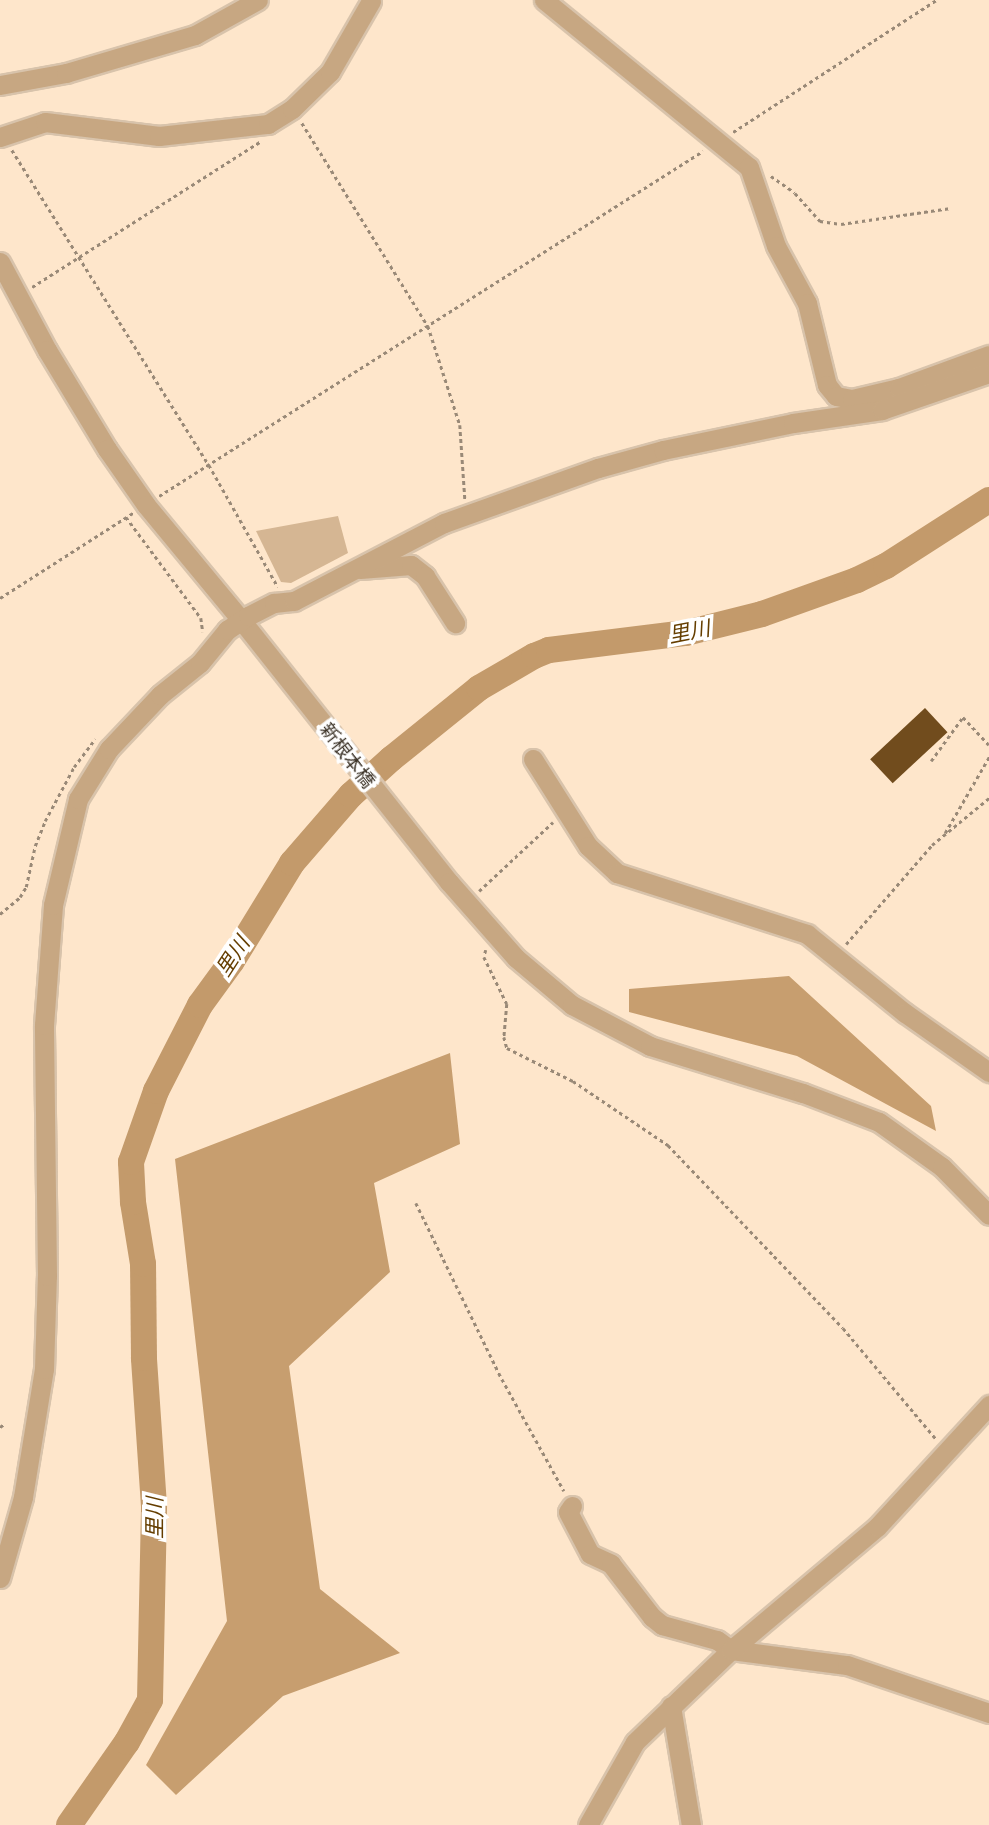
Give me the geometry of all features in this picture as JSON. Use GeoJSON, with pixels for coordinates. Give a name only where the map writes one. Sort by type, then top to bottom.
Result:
{"type":"FeatureCollection","features":[{"type":"Feature","properties":{"kind":"street"},"geometry":{"type":"LineString","coordinates":[[0,85],[66,73],[195,35],[258,0]]}},
{"type":"Feature","properties":{"kind":"street"},"geometry":{"type":"LineString","coordinates":[[1,133],[46,121],[159,136],[268,124],[292,109],[330,72],[371,0]]}},
{"type":"Feature","properties":{"kind":"street"},"geometry":{"type":"LineString","coordinates":[[544,0],[748,167],[776,246],[807,303],[827,385],[836,396],[907,403]]}},
{"type":"Feature","properties":{"kind":"street","name":"新根本橋"},"geometry":{"type":"LineString","coordinates":[[0,262],[16,297],[107,449],[146,505],[466,903],[516,958],[572,1005],[650,1046],[803,1093],[879,1122],[942,1167],[989,1215]]}},
{"type":"Feature","properties":{"kind":"street"},"geometry":{"type":"LineString","coordinates":[[852,399],[929,380],[989,355]]}},
{"type":"Feature","properties":{"kind":"street"},"geometry":{"type":"LineString","coordinates":[[0,1578],[23,1497],[44,1369],[47,1276],[46,975],[53,905],[71,821],[89,779],[116,741],[160,695],[200,663],[227,630],[244,624],[274,603],[294,601],[444,523],[598,468],[663,450],[907,403],[989,373]]}},
{"type":"Feature","properties":{"kind":"street"},"geometry":{"type":"LineString","coordinates":[[355,569],[411,565],[425,576],[455,623]]}},
{"type":"Feature","properties":{"kind":"street"},"geometry":{"type":"LineString","coordinates":[[533,759],[588,846],[603,863],[617,873],[807,934],[924,1027],[989,1072]]}},
{"type":"Feature","properties":{"kind":"street"},"geometry":{"type":"LineString","coordinates":[[588,1825],[626,1752],[730,1650],[848,1554],[912,1492],[989,1405]]}},
{"type":"Feature","properties":{"kind":"street"},"geometry":{"type":"LineString","coordinates":[[572,1506],[568,1512],[590,1554],[617,1570],[652,1617],[662,1625],[717,1640],[730,1650],[847,1665],[989,1713]]}},
{"type":"Feature","properties":{"kind":"street"},"geometry":{"type":"LineString","coordinates":[[671,1706],[691,1825]]}},
{"type":"Feature","properties":{"kind":"path"},"geometry":{"type":"LineString","coordinates":[[0,598],[936,0]]}},
{"type":"Feature","properties":{"kind":"path"},"geometry":{"type":"LineString","coordinates":[[292,109],[428,326],[460,425],[466,501],[444,523]]}},
{"type":"Feature","properties":{"kind":"path"},"geometry":{"type":"LineString","coordinates":[[1,133],[209,465],[252,537],[270,576],[278,587],[289,590]]}},
{"type":"Feature","properties":{"kind":"path"},"geometry":{"type":"LineString","coordinates":[[16,297],[263,140]]}},
{"type":"Feature","properties":{"kind":"path"},"geometry":{"type":"LineString","coordinates":[[748,167],[775,177],[820,221],[841,224],[951,208]]}},
{"type":"Feature","properties":{"kind":"path"},"geometry":{"type":"LineString","coordinates":[[126,517],[201,618],[203,630],[199,642]]}},
{"type":"Feature","properties":{"kind":"path"},"geometry":{"type":"LineString","coordinates":[[931,761],[963,717],[989,745]]}},
{"type":"Feature","properties":{"kind":"path"},"geometry":{"type":"LineString","coordinates":[[0,914],[20,897],[26,887],[35,846],[45,821],[74,767],[97,736]]}},
{"type":"Feature","properties":{"kind":"path"},"geometry":{"type":"LineString","coordinates":[[944,836],[989,757]]}},
{"type":"Feature","properties":{"kind":"path"},"geometry":{"type":"LineString","coordinates":[[835,957],[944,836],[989,798]]}},
{"type":"Feature","properties":{"kind":"path"},"geometry":{"type":"LineString","coordinates":[[466,903],[566,810]]}},
{"type":"Feature","properties":{"kind":"path"},"geometry":{"type":"LineString","coordinates":[[487,945],[484,957],[507,1004],[504,1037],[508,1048],[573,1081],[668,1145],[843,1328],[947,1452]]}},
{"type":"Feature","properties":{"kind":"path"},"geometry":{"type":"LineString","coordinates":[[416,1203],[502,1378],[572,1506]]}},
{"type":"Feature","properties":{"kind":"shaded area"},"geometry":{"type":"Polygon","coordinates":[[[338,516],[348,553],[291,583],[281,582],[256,531],[338,516]]]}},
{"type":"Feature","properties":{"kind":"shaded area"},"geometry":{"type":"Polygon","coordinates":[[[789,976],[931,1106],[936,1131],[797,1056],[629,1012],[629,989],[789,976]]]}},
{"type":"Feature","properties":{"kind":"shaded area"},"geometry":{"type":"Polygon","coordinates":[[[450,1053],[460,1144],[374,1183],[390,1272],[289,1366],[320,1589],[400,1653],[283,1696],[176,1795],[146,1765],[227,1621],[175,1159],[450,1053]]]}},
{"type":"Feature","properties":{"kind":"building"},"geometry":{"type":"Polygon","coordinates":[[[925,708],[948,732],[893,783],[870,759],[925,708]]]}},
{"type":"Feature","properties":{"kind":"waterway","name":"里川"},"geometry":{"type":"LineString","coordinates":[[69,1825],[127,1742],[150,1700],[154,1506],[144,1358],[143,1264],[133,1202],[131,1162],[156,1091],[200,1005],[232,961],[292,863],[351,795],[391,759],[479,688],[534,656],[549,650],[686,633],[762,614],[857,580],[886,566],[989,500]]}}]}
